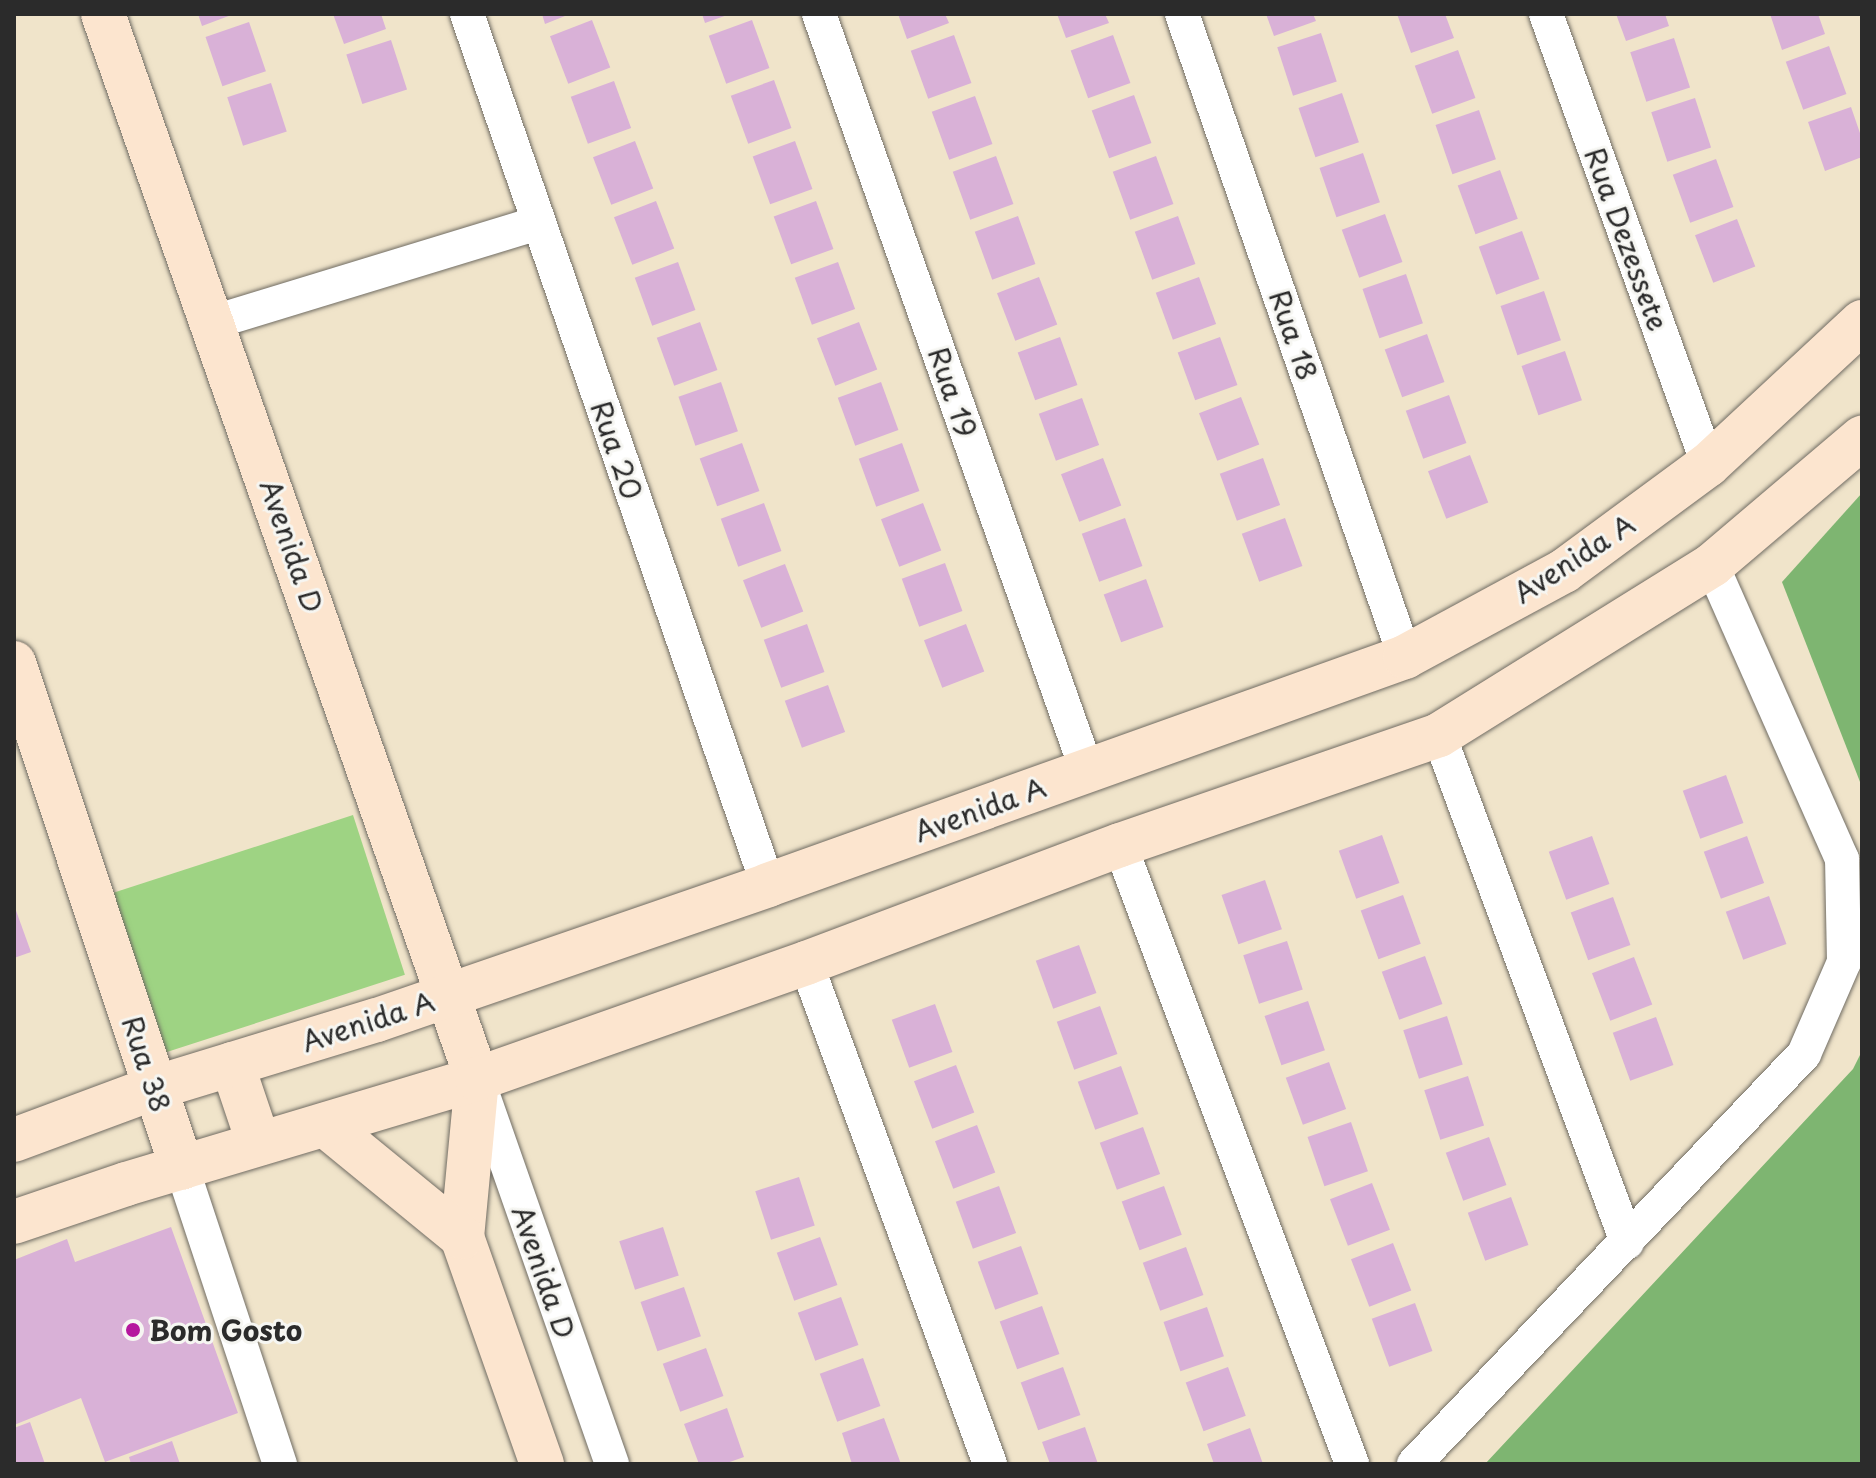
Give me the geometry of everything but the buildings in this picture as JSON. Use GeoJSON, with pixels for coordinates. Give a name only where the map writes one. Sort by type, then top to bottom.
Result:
{"type":"FeatureCollection","features":[{"type":"Feature","properties":{"kind":"street","name":"Avenida D"},"geometry":{"type":"LineString","coordinates":[[103,14],[214,322],[612,1464]]}},
{"type":"Feature","properties":{"kind":"street","name":"Rua 20"},"geometry":{"type":"LineString","coordinates":[[467,14],[768,885]]}},
{"type":"Feature","properties":{"kind":"street","name":"Rua 19"},"geometry":{"type":"LineString","coordinates":[[819,14],[1087,771]]}},
{"type":"Feature","properties":{"kind":"street","name":"Rua 18"},"geometry":{"type":"LineString","coordinates":[[1182,14],[1405,657]]}},
{"type":"Feature","properties":{"kind":"street","name":"Rua Dezessete"},"geometry":{"type":"LineString","coordinates":[[1546,14],[1708,465]]}},
{"type":"Feature","properties":{"kind":"street"},"geometry":{"type":"LineString","coordinates":[[214,322],[538,223]]}},
{"type":"Feature","properties":{"kind":"street","name":"Avenida A"},"geometry":{"type":"LineString","coordinates":[[14,1140],[154,1088],[447,995],[768,885],[1405,657],[1564,571],[1708,465],[1862,322]]}},
{"type":"Feature","properties":{"kind":"street"},"geometry":{"type":"LineString","coordinates":[[14,1222],[477,1079],[806,963],[1120,845],[1439,735],[1712,565],[1862,438]]}},
{"type":"Feature","properties":{"kind":"street"},"geometry":{"type":"LineString","coordinates":[[1414,1464],[1804,1054],[1844,962],[1842,859],[1712,565]]}},
{"type":"Feature","properties":{"kind":"street","name":"Rua 38"},"geometry":{"type":"LineString","coordinates":[[14,663],[280,1464]]}},
{"type":"Feature","properties":{"kind":"street"},"geometry":{"type":"LineString","coordinates":[[1439,735],[1627,1242]]}},
{"type":"Feature","properties":{"kind":"street"},"geometry":{"type":"LineString","coordinates":[[1120,845],[1352,1464]]}},
{"type":"Feature","properties":{"kind":"street"},"geometry":{"type":"LineString","coordinates":[[806,963],[990,1464]]}},
{"type":"Feature","properties":{"kind":"street"},"geometry":{"type":"LineString","coordinates":[[232,1064],[259,1144]]}},
{"type":"Feature","properties":{"kind":"street","name":"Avenida D"},"geometry":{"type":"LineString","coordinates":[[477,1079],[462,1237],[542,1464]]}},
{"type":"Feature","properties":{"kind":"street"},"geometry":{"type":"LineString","coordinates":[[325,1125],[462,1237]]}},
{"type":"Feature","properties":{"kind":"green space"},"geometry":{"type":"Polygon","coordinates":[[[1862,493],[1862,787],[1782,582],[1862,493]]]}},
{"type":"Feature","properties":{"kind":"green space"},"geometry":{"type":"Polygon","coordinates":[[[353,815],[405,975],[158,1055],[106,895],[353,815]]]}},
{"type":"Feature","properties":{"kind":"green space"},"geometry":{"type":"Polygon","coordinates":[[[1862,1051],[1862,1464],[1485,1464],[1853,1069],[1862,1051]]]}},
{"type":"Feature","properties":{"kind":"place","name":"Bom Gosto"},"geometry":{"type":"Point","coordinates":[133,1330]}}]}
